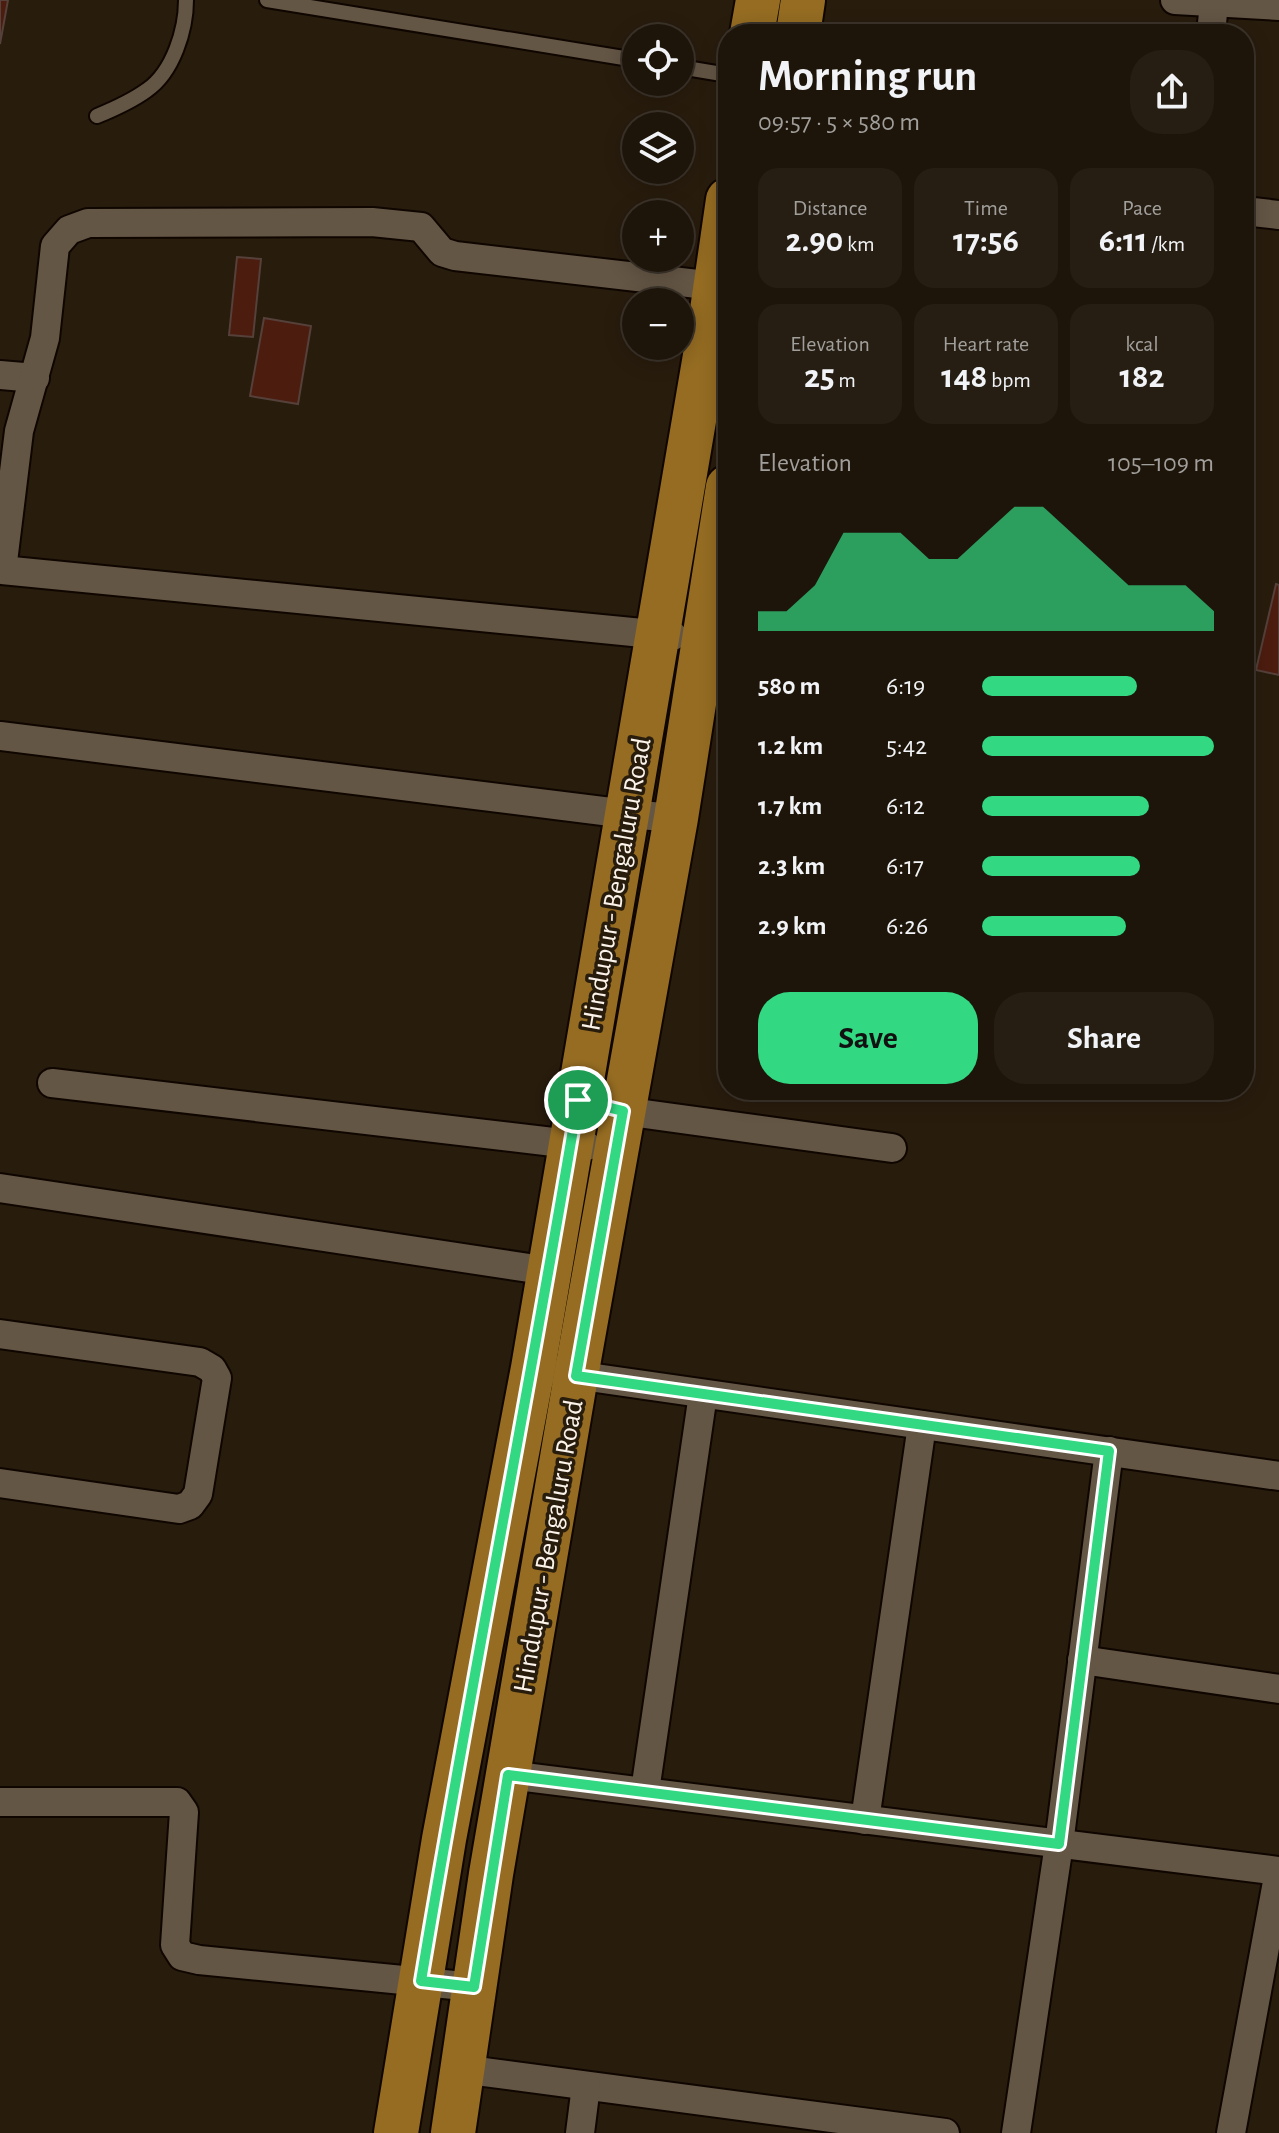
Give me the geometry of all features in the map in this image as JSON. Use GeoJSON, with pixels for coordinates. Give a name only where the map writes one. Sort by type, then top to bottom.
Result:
{"type":"FeatureCollection","features":[{"type":"Feature","properties":{"kind":"main road"},"geometry":{"type":"LineString","coordinates":[[754,24],[758,0]]}},
{"type":"Feature","properties":{"kind":"main road"},"geometry":{"type":"LineString","coordinates":[[799,24],[803,0]]}},
{"type":"Feature","properties":{"kind":"main road","name":"Hindupur - Bengaluru Road"},"geometry":{"type":"LineString","coordinates":[[396,2133],[444,1839],[533,1368],[718,266]]}},
{"type":"Feature","properties":{"kind":"main road","name":"Hindupur - Bengaluru Road"},"geometry":{"type":"LineString","coordinates":[[453,2133],[508,1775],[676,818],[718,550]]}},
{"type":"Feature","properties":{"kind":"street"},"geometry":{"type":"LineString","coordinates":[[1175,0],[1279,6]]}},
{"type":"Feature","properties":{"kind":"street"},"geometry":{"type":"LineString","coordinates":[[1212,24],[1214,2]]}},
{"type":"Feature","properties":{"kind":"street"},"geometry":{"type":"LineString","coordinates":[[1254,212],[1279,215]]}},
{"type":"Feature","properties":{"kind":"street"},"geometry":{"type":"LineString","coordinates":[[704,639],[1,574],[19,431],[45,338],[55,246],[69,230],[88,223],[396,224],[421,227],[442,252],[455,256],[715,286]]}},
{"type":"Feature","properties":{"kind":"street"},"geometry":{"type":"LineString","coordinates":[[0,375],[35,378]]}},
{"type":"Feature","properties":{"kind":"street"},"geometry":{"type":"LineString","coordinates":[[0,736],[676,818]]}},
{"type":"Feature","properties":{"kind":"street"},"geometry":{"type":"LineString","coordinates":[[52,1083],[571,1143],[620,1131],[892,1148]]}},
{"type":"Feature","properties":{"kind":"street"},"geometry":{"type":"LineString","coordinates":[[578,1100],[620,1131]]}},
{"type":"Feature","properties":{"kind":"street"},"geometry":{"type":"LineString","coordinates":[[0,1188],[549,1271]]}},
{"type":"Feature","properties":{"kind":"street"},"geometry":{"type":"LineString","coordinates":[[0,1334],[200,1362],[212,1369],[217,1378],[198,1494],[190,1505],[179,1509],[0,1483]]}},
{"type":"Feature","properties":{"kind":"street"},"geometry":{"type":"LineString","coordinates":[[533,1368],[1279,1476]]}},
{"type":"Feature","properties":{"kind":"street"},"geometry":{"type":"LineString","coordinates":[[645,1791],[703,1394]]}},
{"type":"Feature","properties":{"kind":"street"},"geometry":{"type":"LineString","coordinates":[[865,1820],[922,1425]]}},
{"type":"Feature","properties":{"kind":"street"},"geometry":{"type":"LineString","coordinates":[[1016,2133],[1059,1844],[1109,1451]]}},
{"type":"Feature","properties":{"kind":"street"},"geometry":{"type":"LineString","coordinates":[[1082,1660],[1279,1689]]}},
{"type":"Feature","properties":{"kind":"street"},"geometry":{"type":"LineString","coordinates":[[508,1775],[1279,1871],[1231,2133]]}},
{"type":"Feature","properties":{"kind":"street"},"geometry":{"type":"LineString","coordinates":[[0,1802],[177,1802],[184,1812],[175,1945],[182,1956],[474,1987]]}},
{"type":"Feature","properties":{"kind":"street"},"geometry":{"type":"LineString","coordinates":[[461,2069],[586,2086],[808,2124],[945,2133]]}},
{"type":"Feature","properties":{"kind":"street"},"geometry":{"type":"LineString","coordinates":[[580,2133],[586,2086]]}},
{"type":"Feature","properties":{"kind":"lane"},"geometry":{"type":"LineString","coordinates":[[97,116],[151,88],[171,63],[181,35],[186,0]]}},
{"type":"Feature","properties":{"kind":"lane"},"geometry":{"type":"LineString","coordinates":[[267,0],[622,58]]}},
{"type":"Feature","properties":{"kind":"lane"},"geometry":{"type":"LineString","coordinates":[[694,69],[718,73]]}},
{"type":"Feature","properties":{"kind":"building"},"geometry":{"type":"Polygon","coordinates":[[[0,0],[8,0],[0,44],[0,0]]]}},
{"type":"Feature","properties":{"kind":"building"},"geometry":{"type":"Polygon","coordinates":[[[237,257],[261,259],[253,337],[229,335],[237,257]]]}},
{"type":"Feature","properties":{"kind":"building"},"geometry":{"type":"Polygon","coordinates":[[[264,318],[311,326],[298,404],[250,396],[264,318]]]}},
{"type":"Feature","properties":{"kind":"building"},"geometry":{"type":"Polygon","coordinates":[[[1276,584],[1279,585],[1279,675],[1256,670],[1276,584]]]}},
{"type":"Feature","properties":{"kind":"route"},"geometry":{"type":"LineString","coordinates":[[578,1100],[623,1111],[576,1376],[1109,1451],[1059,1844],[508,1775],[474,1987],[421,1981],[444,1839],[533,1368],[578,1100]]}}]}
